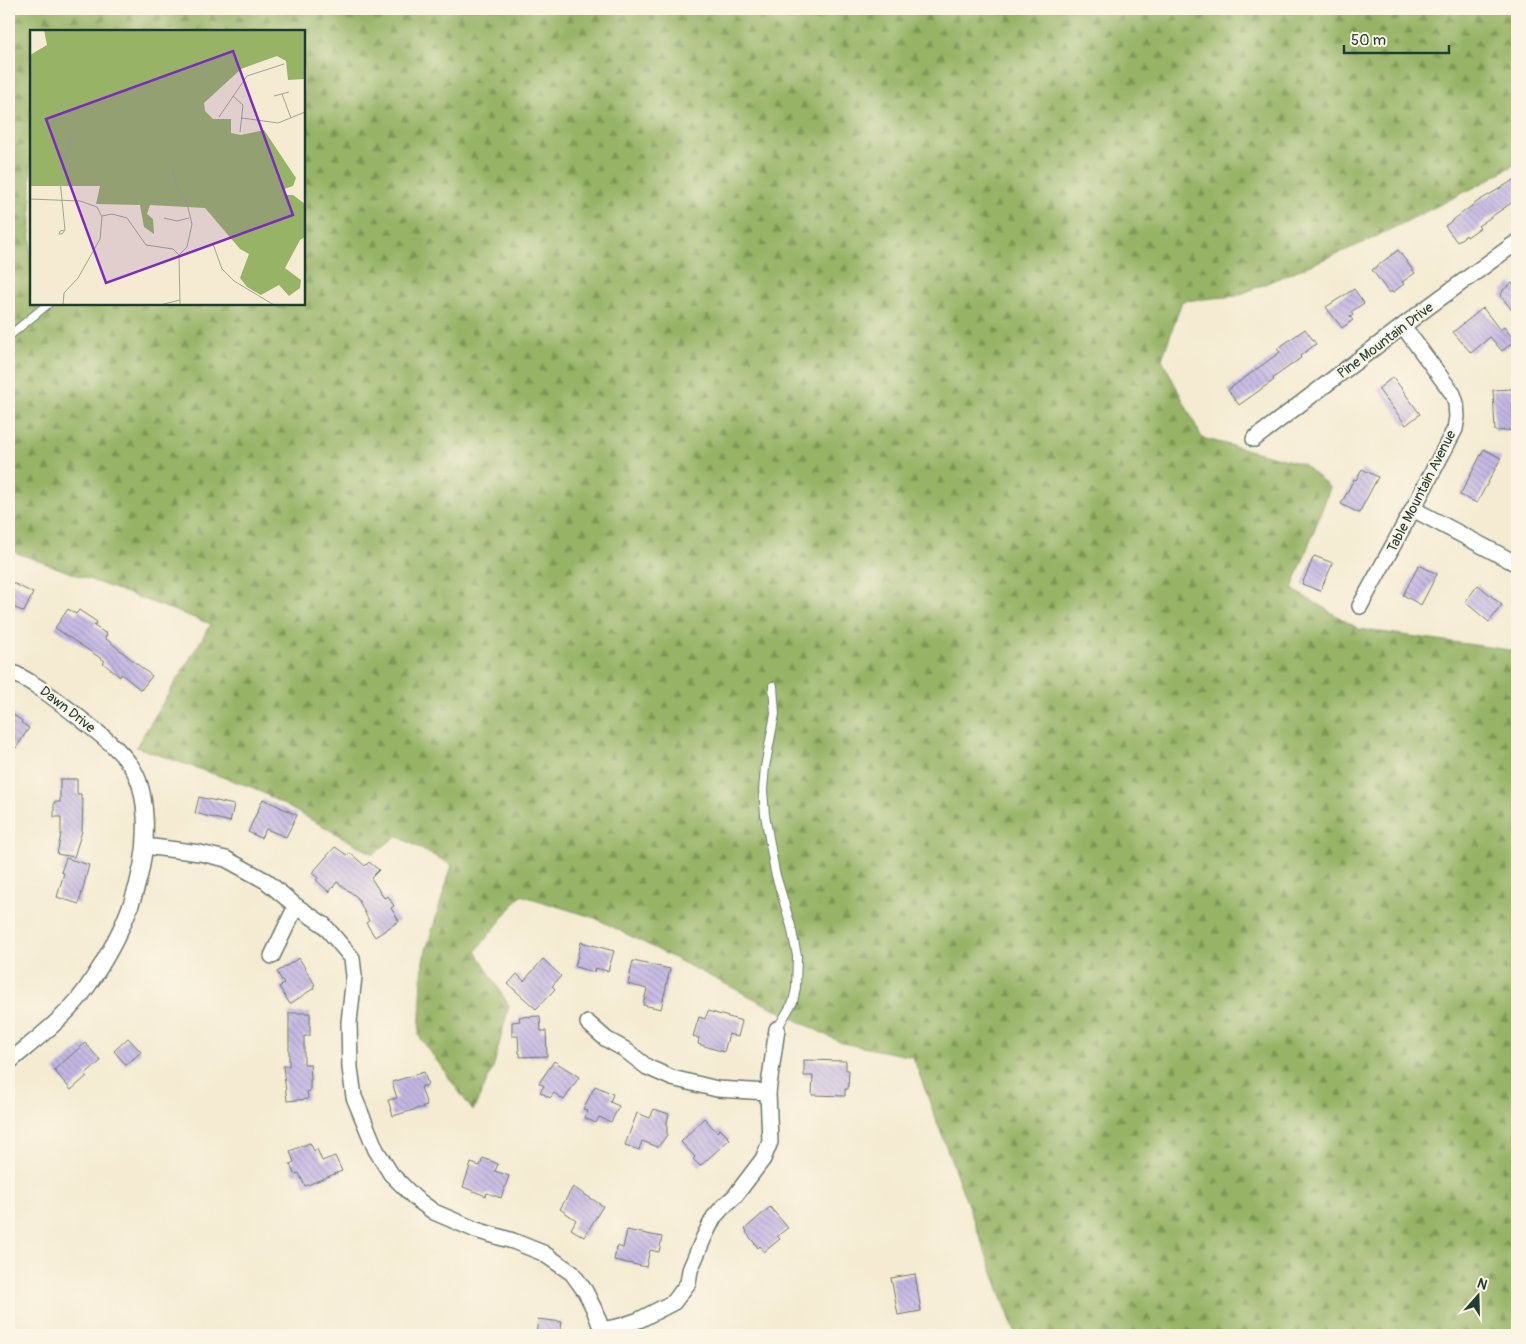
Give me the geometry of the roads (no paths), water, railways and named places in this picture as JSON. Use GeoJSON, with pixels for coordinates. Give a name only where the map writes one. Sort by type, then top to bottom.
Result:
{"type":"FeatureCollection","features":[{"type":"Feature","properties":{"kind":"street","name":"Pine Mountain Drive"},"geometry":{"type":"LineString","coordinates":[[1254,439],[1517,242]]}},
{"type":"Feature","properties":{"kind":"street","name":"Table Mountain Avenue"},"geometry":{"type":"LineString","coordinates":[[1360,606],[1455,429],[1457,417],[1453,394],[1403,326]]}},
{"type":"Feature","properties":{"kind":"street"},"geometry":{"type":"LineString","coordinates":[[1413,509],[1517,564]]}},
{"type":"Feature","properties":{"kind":"street","name":"Dawn Drive"},"geometry":{"type":"LineString","coordinates":[[9,670],[29,680],[51,695],[100,735],[131,766],[138,778],[143,794],[145,846],[140,877],[126,917],[88,987],[62,1016],[9,1062]]}},
{"type":"Feature","properties":{"kind":"street"},"geometry":{"type":"LineString","coordinates":[[145,846],[200,853],[226,860],[266,881],[296,906],[324,925],[352,958],[354,976],[349,1022],[350,1068],[354,1097],[376,1150],[391,1174],[415,1198],[434,1212],[476,1230],[513,1241],[543,1253],[572,1273],[585,1291],[602,1332],[639,1320],[674,1302],[682,1294],[688,1283],[690,1270],[714,1217],[735,1196],[763,1159],[770,1142],[768,1092],[777,1029]]}},
{"type":"Feature","properties":{"kind":"street"},"geometry":{"type":"LineString","coordinates":[[272,956],[296,906]]}},
{"type":"Feature","properties":{"kind":"street"},"geometry":{"type":"LineString","coordinates":[[588,1023],[606,1040],[624,1049],[647,1067],[672,1078],[717,1089],[768,1092]]}},
{"type":"Feature","properties":{"kind":"lane"},"geometry":{"type":"LineString","coordinates":[[9,336],[47,305]]}},
{"type":"Feature","properties":{"kind":"lane"},"geometry":{"type":"LineString","coordinates":[[773,686],[775,714],[765,767],[763,790],[765,815],[775,872],[791,926],[797,956],[796,988],[792,1002],[777,1029]]}}]}
